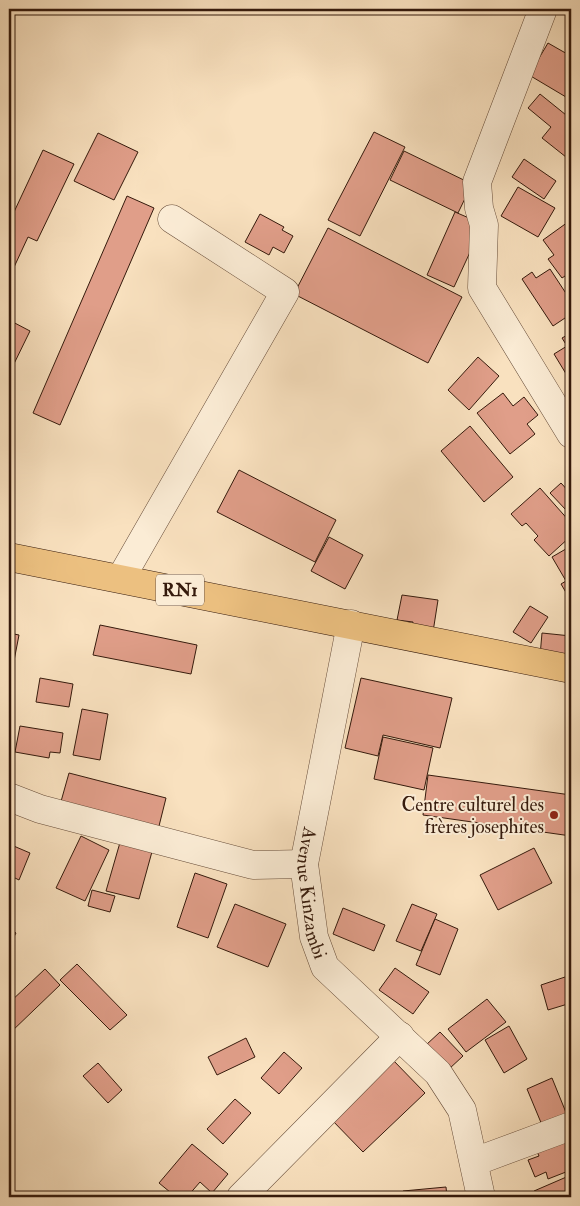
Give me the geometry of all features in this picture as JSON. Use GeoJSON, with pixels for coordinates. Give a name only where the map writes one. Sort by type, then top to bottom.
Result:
{"type":"FeatureCollection","features":[{"type":"Feature","properties":{"kind":"highway","name":"RN1"},"geometry":{"type":"LineString","coordinates":[[9,557],[571,669]]}},
{"type":"Feature","properties":{"kind":"street"},"geometry":{"type":"LineString","coordinates":[[543,9],[477,182],[479,208],[484,225],[482,288],[571,434]]}},
{"type":"Feature","properties":{"kind":"street"},"geometry":{"type":"LineString","coordinates":[[120,578],[285,292],[172,220]]}},
{"type":"Feature","properties":{"kind":"street","name":"Avenue Kinzambi"},"geometry":{"type":"LineString","coordinates":[[352,624],[304,864],[314,937],[325,967],[438,1073],[462,1110],[480,1197]]}},
{"type":"Feature","properties":{"kind":"street"},"geometry":{"type":"LineString","coordinates":[[9,797],[40,809],[253,865],[304,864]]}},
{"type":"Feature","properties":{"kind":"street"},"geometry":{"type":"LineString","coordinates":[[241,1197],[400,1036]]}},
{"type":"Feature","properties":{"kind":"street"},"geometry":{"type":"LineString","coordinates":[[474,1162],[571,1126]]}},
{"type":"Feature","properties":{"kind":"building"},"geometry":{"type":"Polygon","coordinates":[[[548,43],[569,55],[571,52],[571,100],[529,75],[548,43]]]}},
{"type":"Feature","properties":{"kind":"building"},"geometry":{"type":"Polygon","coordinates":[[[540,94],[571,119],[571,161],[542,138],[551,127],[528,108],[540,94]]]}},
{"type":"Feature","properties":{"kind":"building"},"geometry":{"type":"Polygon","coordinates":[[[374,132],[405,147],[360,236],[328,220],[374,132]]]}},
{"type":"Feature","properties":{"kind":"building"},"geometry":{"type":"Polygon","coordinates":[[[98,133],[138,152],[114,200],[74,181],[98,133]]]}},
{"type":"Feature","properties":{"kind":"building"},"geometry":{"type":"Polygon","coordinates":[[[43,150],[74,164],[37,241],[28,237],[9,278],[9,210],[14,212],[43,150]]]}},
{"type":"Feature","properties":{"kind":"building"},"geometry":{"type":"Polygon","coordinates":[[[404,151],[472,184],[458,213],[390,180],[404,151]]]}},
{"type":"Feature","properties":{"kind":"building"},"geometry":{"type":"Polygon","coordinates":[[[524,159],[556,181],[544,199],[512,177],[524,159]]]}},
{"type":"Feature","properties":{"kind":"building"},"geometry":{"type":"Polygon","coordinates":[[[518,187],[555,208],[538,237],[501,216],[518,187]]]}},
{"type":"Feature","properties":{"kind":"building"},"geometry":{"type":"Polygon","coordinates":[[[127,196],[154,208],[60,425],[33,413],[127,196]]]}},
{"type":"Feature","properties":{"kind":"building"},"geometry":{"type":"Polygon","coordinates":[[[455,212],[483,224],[454,287],[427,275],[455,212]]]}},
{"type":"Feature","properties":{"kind":"building"},"geometry":{"type":"Polygon","coordinates":[[[260,214],[284,227],[282,230],[293,236],[284,253],[273,247],[269,255],[245,242],[260,214]]]}},
{"type":"Feature","properties":{"kind":"building"},"geometry":{"type":"Polygon","coordinates":[[[568,222],[571,226],[571,272],[562,278],[548,259],[554,255],[543,240],[568,222]]]}},
{"type":"Feature","properties":{"kind":"building"},"geometry":{"type":"Polygon","coordinates":[[[328,228],[462,297],[428,363],[294,294],[328,228]]]}},
{"type":"Feature","properties":{"kind":"building"},"geometry":{"type":"Polygon","coordinates":[[[550,269],[571,301],[571,314],[553,326],[522,279],[532,272],[536,278],[550,269]]]}},
{"type":"Feature","properties":{"kind":"building"},"geometry":{"type":"Polygon","coordinates":[[[9,320],[30,331],[9,374],[9,320]]]}},
{"type":"Feature","properties":{"kind":"building"},"geometry":{"type":"Polygon","coordinates":[[[571,333],[571,382],[554,354],[567,346],[562,338],[571,333]]]}},
{"type":"Feature","properties":{"kind":"building"},"geometry":{"type":"Polygon","coordinates":[[[478,357],[499,376],[469,410],[448,390],[478,357]]]}},
{"type":"Feature","properties":{"kind":"building"},"geometry":{"type":"Polygon","coordinates":[[[503,393],[513,406],[524,397],[538,415],[527,424],[535,434],[510,454],[477,413],[503,393]]]}},
{"type":"Feature","properties":{"kind":"building"},"geometry":{"type":"Polygon","coordinates":[[[470,426],[513,477],[484,502],[441,451],[470,426]]]}},
{"type":"Feature","properties":{"kind":"building"},"geometry":{"type":"Polygon","coordinates":[[[239,470],[336,520],[315,562],[217,512],[239,470]]]}},
{"type":"Feature","properties":{"kind":"building"},"geometry":{"type":"Polygon","coordinates":[[[561,483],[571,494],[571,505],[566,510],[550,493],[561,483]]]}},
{"type":"Feature","properties":{"kind":"building"},"geometry":{"type":"Polygon","coordinates":[[[540,488],[571,523],[571,536],[549,556],[534,540],[538,536],[526,523],[522,526],[511,514],[540,488]]]}},
{"type":"Feature","properties":{"kind":"building"},"geometry":{"type":"Polygon","coordinates":[[[329,537],[363,555],[345,589],[311,571],[329,537]]]}},
{"type":"Feature","properties":{"kind":"building"},"geometry":{"type":"Polygon","coordinates":[[[571,546],[571,601],[561,584],[566,581],[552,557],[571,546]]]}},
{"type":"Feature","properties":{"kind":"building"},"geometry":{"type":"Polygon","coordinates":[[[402,595],[438,600],[433,632],[412,629],[413,622],[397,620],[402,595]]]}},
{"type":"Feature","properties":{"kind":"building"},"geometry":{"type":"Polygon","coordinates":[[[530,606],[548,617],[531,643],[513,632],[530,606]]]}},
{"type":"Feature","properties":{"kind":"building"},"geometry":{"type":"Polygon","coordinates":[[[100,625],[197,645],[191,674],[93,655],[100,625]]]}},
{"type":"Feature","properties":{"kind":"building"},"geometry":{"type":"Polygon","coordinates":[[[9,633],[19,635],[13,666],[9,665],[9,633]]]}},
{"type":"Feature","properties":{"kind":"building"},"geometry":{"type":"Polygon","coordinates":[[[542,633],[571,636],[570,659],[540,656],[542,633]]]}},
{"type":"Feature","properties":{"kind":"building"},"geometry":{"type":"Polygon","coordinates":[[[40,678],[73,684],[69,707],[36,702],[40,678]]]}},
{"type":"Feature","properties":{"kind":"building"},"geometry":{"type":"Polygon","coordinates":[[[361,678],[452,698],[440,748],[383,735],[378,756],[345,748],[361,678]]]}},
{"type":"Feature","properties":{"kind":"building"},"geometry":{"type":"Polygon","coordinates":[[[82,709],[108,714],[100,760],[73,755],[82,709]]]}},
{"type":"Feature","properties":{"kind":"building"},"geometry":{"type":"Polygon","coordinates":[[[20,726],[63,733],[60,753],[50,752],[49,758],[15,752],[20,726]]]}},
{"type":"Feature","properties":{"kind":"building"},"geometry":{"type":"Polygon","coordinates":[[[383,737],[433,748],[424,790],[374,779],[383,737]]]}},
{"type":"Feature","properties":{"kind":"building"},"geometry":{"type":"Polygon","coordinates":[[[69,773],[166,798],[158,830],[60,805],[69,773]]]}},
{"type":"Feature","properties":{"kind":"building"},"geometry":{"type":"Polygon","coordinates":[[[428,775],[571,795],[571,836],[423,815],[428,775]]]}},
{"type":"Feature","properties":{"kind":"building"},"geometry":{"type":"Polygon","coordinates":[[[81,836],[109,850],[85,901],[56,888],[81,836]]]}},
{"type":"Feature","properties":{"kind":"building"},"geometry":{"type":"Polygon","coordinates":[[[121,839],[153,848],[139,899],[106,891],[121,839]]]}},
{"type":"Feature","properties":{"kind":"building"},"geometry":{"type":"Polygon","coordinates":[[[9,844],[30,853],[19,880],[9,875],[9,844]]]}},
{"type":"Feature","properties":{"kind":"building"},"geometry":{"type":"Polygon","coordinates":[[[534,848],[552,883],[498,910],[480,875],[534,848]]]}},
{"type":"Feature","properties":{"kind":"building"},"geometry":{"type":"Polygon","coordinates":[[[195,873],[227,884],[208,938],[177,927],[195,873]]]}},
{"type":"Feature","properties":{"kind":"building"},"geometry":{"type":"Polygon","coordinates":[[[92,890],[115,896],[110,912],[88,906],[92,890]]]}},
{"type":"Feature","properties":{"kind":"building"},"geometry":{"type":"Polygon","coordinates":[[[235,904],[286,924],[268,967],[217,947],[235,904]]]}},
{"type":"Feature","properties":{"kind":"building"},"geometry":{"type":"Polygon","coordinates":[[[412,904],[437,914],[421,951],[396,941],[412,904]]]}},
{"type":"Feature","properties":{"kind":"building"},"geometry":{"type":"Polygon","coordinates":[[[343,908],[385,925],[374,951],[333,934],[343,908]]]}},
{"type":"Feature","properties":{"kind":"building"},"geometry":{"type":"Polygon","coordinates":[[[435,919],[458,929],[440,975],[416,965],[435,919]]]}},
{"type":"Feature","properties":{"kind":"building"},"geometry":{"type":"Polygon","coordinates":[[[9,928],[16,933],[9,946],[9,928]]]}},
{"type":"Feature","properties":{"kind":"building"},"geometry":{"type":"Polygon","coordinates":[[[77,964],[127,1015],[110,1030],[60,980],[77,964]]]}},
{"type":"Feature","properties":{"kind":"building"},"geometry":{"type":"Polygon","coordinates":[[[395,968],[429,992],[413,1014],[379,990],[395,968]]]}},
{"type":"Feature","properties":{"kind":"building"},"geometry":{"type":"Polygon","coordinates":[[[45,969],[60,985],[10,1033],[9,1003],[45,969]]]}},
{"type":"Feature","properties":{"kind":"building"},"geometry":{"type":"Polygon","coordinates":[[[571,975],[571,1003],[548,1010],[541,985],[571,975]]]}},
{"type":"Feature","properties":{"kind":"building"},"geometry":{"type":"Polygon","coordinates":[[[487,999],[506,1022],[466,1052],[448,1029],[487,999]]]}},
{"type":"Feature","properties":{"kind":"building"},"geometry":{"type":"Polygon","coordinates":[[[509,1026],[527,1059],[504,1073],[485,1040],[509,1026]]]}},
{"type":"Feature","properties":{"kind":"building"},"geometry":{"type":"Polygon","coordinates":[[[440,1032],[463,1056],[449,1069],[426,1045],[440,1032]]]}},
{"type":"Feature","properties":{"kind":"building"},"geometry":{"type":"Polygon","coordinates":[[[246,1038],[255,1057],[217,1075],[208,1057],[246,1038]]]}},
{"type":"Feature","properties":{"kind":"building"},"geometry":{"type":"Polygon","coordinates":[[[284,1052],[302,1068],[279,1094],[261,1078],[284,1052]]]}},
{"type":"Feature","properties":{"kind":"building"},"geometry":{"type":"Polygon","coordinates":[[[392,1059],[425,1093],[363,1152],[330,1118],[392,1059]]]}},
{"type":"Feature","properties":{"kind":"building"},"geometry":{"type":"Polygon","coordinates":[[[98,1063],[122,1090],[108,1103],[83,1076],[98,1063]]]}},
{"type":"Feature","properties":{"kind":"building"},"geometry":{"type":"Polygon","coordinates":[[[552,1078],[567,1115],[542,1125],[527,1089],[552,1078]]]}},
{"type":"Feature","properties":{"kind":"building"},"geometry":{"type":"Polygon","coordinates":[[[235,1099],[251,1113],[223,1144],[207,1129],[235,1099]]]}},
{"type":"Feature","properties":{"kind":"building"},"geometry":{"type":"Polygon","coordinates":[[[563,1133],[571,1152],[571,1170],[548,1179],[546,1172],[535,1177],[528,1160],[539,1156],[534,1145],[563,1133]]]}},
{"type":"Feature","properties":{"kind":"building"},"geometry":{"type":"Polygon","coordinates":[[[192,1144],[228,1174],[212,1193],[200,1182],[187,1197],[176,1197],[159,1183],[192,1144]]]}},
{"type":"Feature","properties":{"kind":"building"},"geometry":{"type":"Polygon","coordinates":[[[571,1175],[571,1197],[537,1197],[534,1191],[571,1175]]]}},
{"type":"Feature","properties":{"kind":"building"},"geometry":{"type":"Polygon","coordinates":[[[446,1187],[447,1197],[404,1197],[403,1191],[446,1187]]]}},
{"type":"Feature","properties":{"kind":"place","name":"Centre culturel des frères josephites"},"geometry":{"type":"Point","coordinates":[554,815]}}]}
